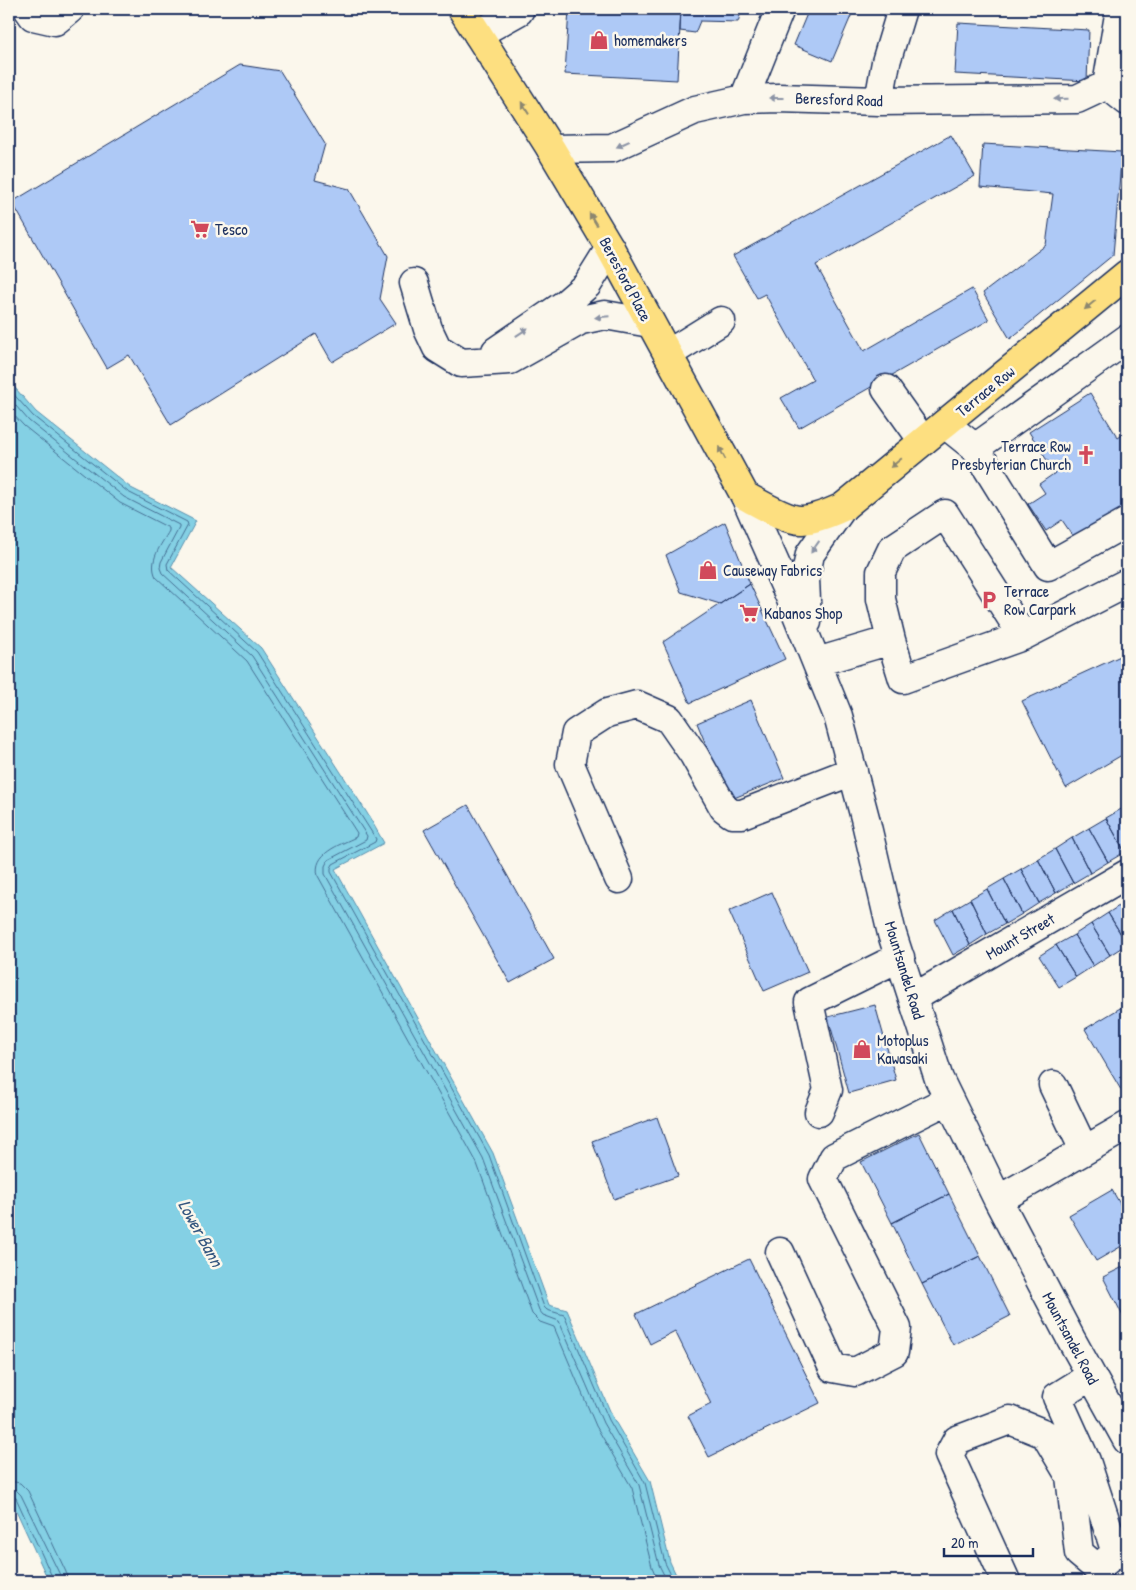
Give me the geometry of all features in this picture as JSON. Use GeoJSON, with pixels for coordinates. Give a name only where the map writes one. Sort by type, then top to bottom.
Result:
{"type":"FeatureCollection","features":[{"type":"Feature","properties":{"kind":"main road","name":"Beresford Place"},"geometry":{"type":"LineString","coordinates":[[462,9],[551,149],[610,248],[745,496]]}},
{"type":"Feature","properties":{"kind":"main road","name":"Terrace Row"},"geometry":{"type":"LineString","coordinates":[[745,496],[779,514],[800,520],[826,515],[843,507],[1127,274]]}},
{"type":"Feature","properties":{"kind":"street"},"geometry":{"type":"LineString","coordinates":[[28,9],[33,16],[55,21],[70,9]]}},
{"type":"Feature","properties":{"kind":"street"},"geometry":{"type":"LineString","coordinates":[[478,34],[520,9]]}},
{"type":"Feature","properties":{"kind":"street"},"geometry":{"type":"LineString","coordinates":[[744,98],[780,9]]}},
{"type":"Feature","properties":{"kind":"street"},"geometry":{"type":"LineString","coordinates":[[879,101],[886,62],[902,9]]}},
{"type":"Feature","properties":{"kind":"street"},"geometry":{"type":"LineString","coordinates":[[1120,9],[1107,84],[1127,102]]}},
{"type":"Feature","properties":{"kind":"street","name":"Beresford Road"},"geometry":{"type":"LineString","coordinates":[[551,149],[612,148],[695,110],[744,98],[879,101],[1077,99],[1107,84]]}},
{"type":"Feature","properties":{"kind":"street"},"geometry":{"type":"LineString","coordinates":[[484,362],[502,346],[565,304],[587,285],[610,248]]}},
{"type":"Feature","properties":{"kind":"street"},"geometry":{"type":"LineString","coordinates":[[414,283],[428,329],[437,348],[461,363],[510,360],[581,320],[604,315],[650,323]]}},
{"type":"Feature","properties":{"kind":"street"},"geometry":{"type":"LineString","coordinates":[[668,354],[721,321]]}},
{"type":"Feature","properties":{"kind":"street"},"geometry":{"type":"LineString","coordinates":[[975,448],[1127,339]]}},
{"type":"Feature","properties":{"kind":"street"},"geometry":{"type":"LineString","coordinates":[[886,389],[924,441]]}},
{"type":"Feature","properties":{"kind":"street"},"geometry":{"type":"LineString","coordinates":[[945,424],[975,448],[1048,566],[1127,522]]}},
{"type":"Feature","properties":{"kind":"street","name":"Beresford Place"},"geometry":{"type":"LineString","coordinates":[[745,496],[774,560]]}},
{"type":"Feature","properties":{"kind":"street","name":"Terrace Row"},"geometry":{"type":"LineString","coordinates":[[812,652],[806,579],[810,554],[843,507]]}},
{"type":"Feature","properties":{"kind":"street"},"geometry":{"type":"LineString","coordinates":[[1023,636],[945,514],[892,549],[881,572],[881,600],[903,679],[1023,636],[1127,583]]}},
{"type":"Feature","properties":{"kind":"street","name":"Mountsandel Road"},"geometry":{"type":"LineString","coordinates":[[774,560],[838,716],[892,934],[939,1079],[998,1200],[1127,1440]]}},
{"type":"Feature","properties":{"kind":"street"},"geometry":{"type":"LineString","coordinates":[[812,652],[891,640]]}},
{"type":"Feature","properties":{"kind":"street"},"geometry":{"type":"LineString","coordinates":[[619,879],[570,764],[576,733],[607,713],[637,705],[669,719],[694,755],[724,808],[732,814],[742,814],[853,771]]}},
{"type":"Feature","properties":{"kind":"street","name":"Mount Street"},"geometry":{"type":"LineString","coordinates":[[913,998],[1127,874]]}},
{"type":"Feature","properties":{"kind":"street"},"geometry":{"type":"LineString","coordinates":[[820,1112],[828,1090],[809,1002],[900,957]]}},
{"type":"Feature","properties":{"kind":"street"},"geometry":{"type":"LineString","coordinates":[[1052,1085],[1084,1150]]}},
{"type":"Feature","properties":{"kind":"street"},"geometry":{"type":"LineString","coordinates":[[780,1252],[833,1368],[855,1372],[894,1352],[897,1328],[823,1179],[834,1157],[948,1100]]}},
{"type":"Feature","properties":{"kind":"street"},"geometry":{"type":"LineString","coordinates":[[998,1200],[1127,1126]]}},
{"type":"Feature","properties":{"kind":"street"},"geometry":{"type":"LineString","coordinates":[[1006,1581],[949,1455],[957,1440],[1010,1420],[1045,1434],[1070,1476],[1079,1553],[1097,1568],[1116,1553],[1086,1461],[1057,1397],[1091,1376]]}},
{"type":"Feature","properties":{"kind":"water","name":"Lower Bann"},"geometry":{"type":"Polygon","coordinates":[[[9,381],[36,412],[131,488],[196,521],[171,567],[261,648],[367,813],[384,843],[335,869],[493,1153],[549,1305],[567,1310],[613,1418],[650,1481],[670,1562],[679,1581],[50,1581],[46,1575],[9,1495],[9,381]]]}},
{"type":"Feature","properties":{"kind":"building"},"geometry":{"type":"Polygon","coordinates":[[[569,9],[681,9],[677,80],[565,74],[569,9]]]}},
{"type":"Feature","properties":{"kind":"building"},"geometry":{"type":"Polygon","coordinates":[[[681,9],[742,9],[738,22],[700,21],[695,33],[680,31],[681,9]]]}},
{"type":"Feature","properties":{"kind":"building"},"geometry":{"type":"Polygon","coordinates":[[[809,9],[854,9],[832,61],[794,45],[809,9]]]}},
{"type":"Feature","properties":{"kind":"building"},"geometry":{"type":"Polygon","coordinates":[[[958,23],[1089,30],[1087,81],[955,74],[958,23]]]}},
{"type":"Feature","properties":{"kind":"building","name":"Tesco"},"geometry":{"type":"Polygon","coordinates":[[[240,65],[280,71],[325,144],[315,180],[349,189],[388,256],[380,299],[396,323],[332,362],[316,334],[171,425],[129,355],[107,368],[12,202],[240,65]]]}},
{"type":"Feature","properties":{"kind":"building"},"geometry":{"type":"Polygon","coordinates":[[[951,135],[975,176],[816,265],[864,351],[972,289],[989,320],[799,428],[781,398],[813,380],[765,294],[757,298],[733,256],[951,135]]]}},
{"type":"Feature","properties":{"kind":"building"},"geometry":{"type":"Polygon","coordinates":[[[983,144],[1122,152],[1113,255],[1010,339],[983,293],[1046,245],[1053,194],[980,187],[983,144]]]}},
{"type":"Feature","properties":{"kind":"building"},"geometry":{"type":"Polygon","coordinates":[[[1127,181],[1127,224],[1122,216],[1127,181]]]}},
{"type":"Feature","properties":{"kind":"building","name":"Terrace Row Presbyterian Church"},"geometry":{"type":"Polygon","coordinates":[[[1090,393],[1118,438],[1127,432],[1127,506],[1075,539],[1062,520],[1046,531],[1028,504],[1045,493],[1039,484],[1055,473],[1029,432],[1090,393]]]}},
{"type":"Feature","properties":{"kind":"building","name":"Causeway Fabrics"},"geometry":{"type":"Polygon","coordinates":[[[725,522],[750,584],[720,604],[681,592],[666,555],[725,522]]]}},
{"type":"Feature","properties":{"kind":"building"},"geometry":{"type":"Polygon","coordinates":[[[750,584],[785,659],[690,703],[663,642],[750,584]]]}},
{"type":"Feature","properties":{"kind":"building"},"geometry":{"type":"Polygon","coordinates":[[[1127,653],[1127,752],[1066,788],[1022,701],[1127,653]]]}},
{"type":"Feature","properties":{"kind":"building"},"geometry":{"type":"Polygon","coordinates":[[[751,700],[784,778],[729,800],[697,723],[751,700]]]}},
{"type":"Feature","properties":{"kind":"building"},"geometry":{"type":"Polygon","coordinates":[[[468,805],[554,959],[510,983],[424,830],[468,805]]]}},
{"type":"Feature","properties":{"kind":"building"},"geometry":{"type":"Polygon","coordinates":[[[1123,808],[1127,815],[1127,851],[1125,852],[1106,818],[1123,808]]]}},
{"type":"Feature","properties":{"kind":"building"},"geometry":{"type":"Polygon","coordinates":[[[1106,818],[1125,852],[1108,862],[1089,828],[1106,818]]]}},
{"type":"Feature","properties":{"kind":"building"},"geometry":{"type":"Polygon","coordinates":[[[1089,828],[1108,862],[1090,873],[1072,838],[1089,828]]]}},
{"type":"Feature","properties":{"kind":"building"},"geometry":{"type":"Polygon","coordinates":[[[1072,838],[1090,873],[1073,883],[1055,849],[1072,838]]]}},
{"type":"Feature","properties":{"kind":"building"},"geometry":{"type":"Polygon","coordinates":[[[1055,849],[1073,883],[1056,893],[1038,859],[1055,849]]]}},
{"type":"Feature","properties":{"kind":"building"},"geometry":{"type":"Polygon","coordinates":[[[1038,859],[1056,893],[1039,903],[1021,869],[1038,859]]]}},
{"type":"Feature","properties":{"kind":"building"},"geometry":{"type":"Polygon","coordinates":[[[1021,869],[1039,903],[1022,914],[1004,879],[1021,869]]]}},
{"type":"Feature","properties":{"kind":"building"},"geometry":{"type":"Polygon","coordinates":[[[1004,879],[1022,914],[1005,924],[987,889],[1004,879]]]}},
{"type":"Feature","properties":{"kind":"building"},"geometry":{"type":"Polygon","coordinates":[[[987,889],[1005,924],[987,934],[970,899],[987,889]]]}},
{"type":"Feature","properties":{"kind":"building"},"geometry":{"type":"Polygon","coordinates":[[[772,892],[808,972],[764,991],[729,911],[772,892]]]}},
{"type":"Feature","properties":{"kind":"building"},"geometry":{"type":"Polygon","coordinates":[[[970,899],[987,934],[970,945],[953,909],[970,899]]]}},
{"type":"Feature","properties":{"kind":"building"},"geometry":{"type":"Polygon","coordinates":[[[1125,902],[1127,906],[1127,944],[1108,913],[1125,902]]]}},
{"type":"Feature","properties":{"kind":"building"},"geometry":{"type":"Polygon","coordinates":[[[953,909],[970,945],[953,955],[935,920],[953,909]]]}},
{"type":"Feature","properties":{"kind":"building"},"geometry":{"type":"Polygon","coordinates":[[[1108,913],[1127,944],[1110,955],[1091,924],[1108,913]]]}},
{"type":"Feature","properties":{"kind":"building"},"geometry":{"type":"Polygon","coordinates":[[[1091,924],[1110,955],[1093,966],[1074,935],[1091,924]]]}},
{"type":"Feature","properties":{"kind":"building"},"geometry":{"type":"Polygon","coordinates":[[[1074,935],[1093,966],[1076,977],[1056,945],[1074,935]]]}},
{"type":"Feature","properties":{"kind":"building"},"geometry":{"type":"Polygon","coordinates":[[[1056,945],[1076,977],[1059,987],[1039,956],[1056,945]]]}},
{"type":"Feature","properties":{"kind":"building"},"geometry":{"type":"Polygon","coordinates":[[[1127,1004],[1127,1100],[1085,1029],[1127,1004]]]}},
{"type":"Feature","properties":{"kind":"building","name":"Motoplus Kawasaki"},"geometry":{"type":"Polygon","coordinates":[[[875,1005],[896,1080],[849,1093],[828,1017],[875,1005]]]}},
{"type":"Feature","properties":{"kind":"building"},"geometry":{"type":"Polygon","coordinates":[[[657,1117],[678,1176],[614,1199],[592,1141],[657,1117]]]}},
{"type":"Feature","properties":{"kind":"building"},"geometry":{"type":"Polygon","coordinates":[[[919,1133],[949,1194],[892,1223],[861,1162],[919,1133]]]}},
{"type":"Feature","properties":{"kind":"building"},"geometry":{"type":"Polygon","coordinates":[[[1112,1190],[1127,1216],[1127,1243],[1096,1261],[1069,1215],[1112,1190]]]}},
{"type":"Feature","properties":{"kind":"building"},"geometry":{"type":"Polygon","coordinates":[[[949,1194],[980,1256],[922,1284],[892,1223],[949,1194]]]}},
{"type":"Feature","properties":{"kind":"building"},"geometry":{"type":"Polygon","coordinates":[[[980,1256],[1010,1316],[953,1345],[922,1284],[980,1256]]]}},
{"type":"Feature","properties":{"kind":"building"},"geometry":{"type":"Polygon","coordinates":[[[749,1259],[820,1403],[709,1457],[688,1416],[711,1404],[675,1331],[650,1344],[636,1314],[749,1259]]]}},
{"type":"Feature","properties":{"kind":"building"},"geometry":{"type":"Polygon","coordinates":[[[1127,1265],[1127,1322],[1126,1322],[1103,1277],[1127,1265]]]}},
{"type":"Feature","properties":{"kind":"place","name":"homemakers"},"geometry":{"type":"Point","coordinates":[599,40]}},
{"type":"Feature","properties":{"kind":"place","name":"Tesco"},"geometry":{"type":"Point","coordinates":[200,229]}},
{"type":"Feature","properties":{"kind":"place","name":"Terrace Row Presbyterian Church"},"geometry":{"type":"Point","coordinates":[1086,455]}},
{"type":"Feature","properties":{"kind":"place","name":"Causeway Fabrics"},"geometry":{"type":"Point","coordinates":[708,570]}},
{"type":"Feature","properties":{"kind":"place","name":"Terrace Row Carpark"},"geometry":{"type":"Point","coordinates":[989,600]}},
{"type":"Feature","properties":{"kind":"place","name":"Kabanos Shop"},"geometry":{"type":"Point","coordinates":[749,613]}},
{"type":"Feature","properties":{"kind":"place","name":"Motoplus Kawasaki"},"geometry":{"type":"Point","coordinates":[862,1049]}}]}
